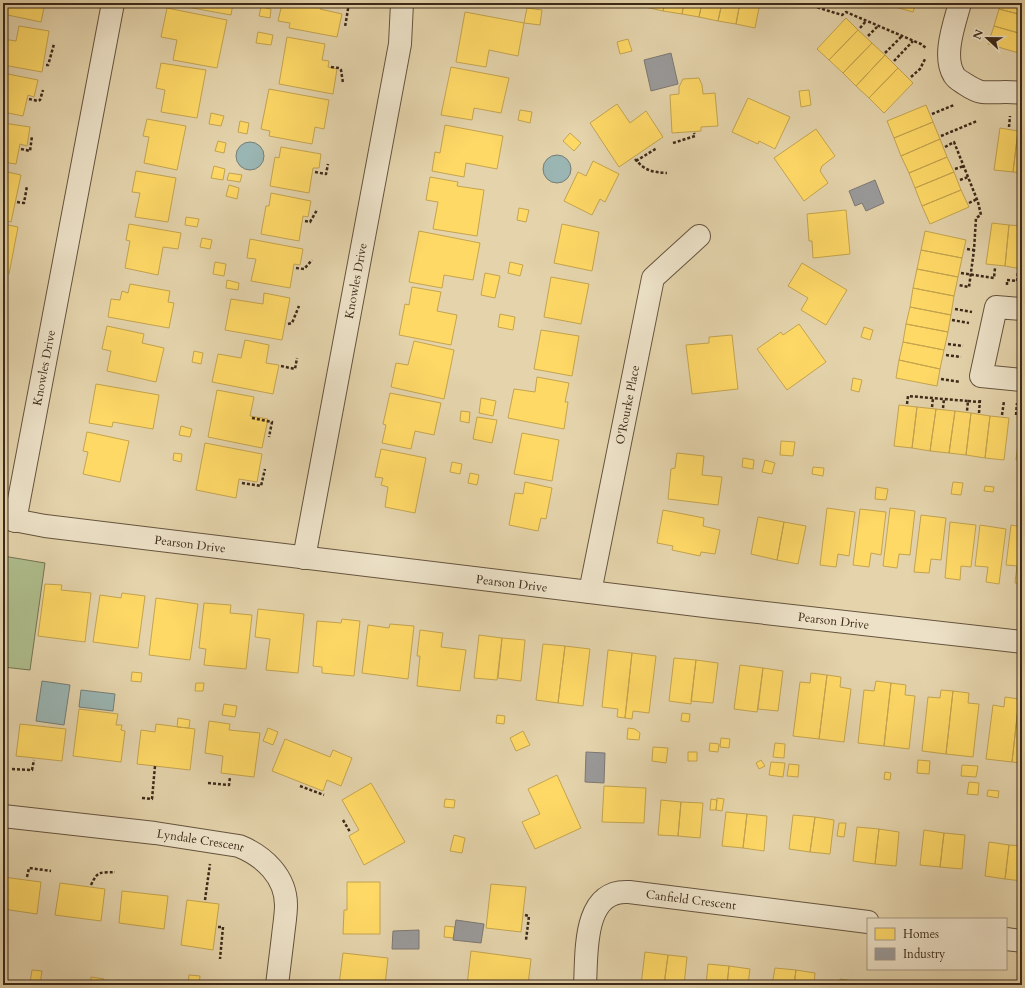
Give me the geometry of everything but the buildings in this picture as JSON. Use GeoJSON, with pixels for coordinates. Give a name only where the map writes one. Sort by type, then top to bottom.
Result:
{"type":"FeatureCollection","features":[{"type":"Feature","properties":{"kind":"street","name":"Knowles Drive"},"geometry":{"type":"LineString","coordinates":[[9,519],[113,3]]}},
{"type":"Feature","properties":{"kind":"street","name":"Knowles Drive"},"geometry":{"type":"LineString","coordinates":[[304,558],[400,44],[402,3]]}},
{"type":"Feature","properties":{"kind":"street"},"geometry":{"type":"LineString","coordinates":[[960,3],[951,35],[949,49],[950,62],[954,74],[972,89],[982,92],[1010,91],[1022,93]]}},
{"type":"Feature","properties":{"kind":"street","name":"O'Rourke Place"},"geometry":{"type":"LineString","coordinates":[[590,592],[654,278],[699,236]]}},
{"type":"Feature","properties":{"kind":"street"},"geometry":{"type":"LineString","coordinates":[[1022,309],[996,307],[981,376],[1022,380]]}},
{"type":"Feature","properties":{"kind":"street","name":"Pearson Drive"},"geometry":{"type":"LineString","coordinates":[[9,519],[304,558],[1022,642]]}},
{"type":"Feature","properties":{"kind":"street","name":"Lyndale Crescent"},"geometry":{"type":"LineString","coordinates":[[3,816],[155,833],[239,846],[249,850],[267,863],[276,872],[283,888],[286,904],[277,985]]}},
{"type":"Feature","properties":{"kind":"street","name":"Canfield Crescent"},"geometry":{"type":"LineString","coordinates":[[585,985],[586,947],[591,921],[602,902],[613,894],[629,892],[867,922]]}},
{"type":"Feature","properties":{"kind":"street"},"geometry":{"type":"LineString","coordinates":[[1007,939],[1022,940]]}},
{"type":"Feature","properties":{"kind":"path"},"geometry":{"type":"LineString","coordinates":[[329,3],[346,6],[348,9],[345,27]]}},
{"type":"Feature","properties":{"kind":"path"},"geometry":{"type":"LineString","coordinates":[[803,3],[842,15],[846,12],[921,44],[926,48],[925,59],[920,69],[911,78]]}},
{"type":"Feature","properties":{"kind":"path"},"geometry":{"type":"LineString","coordinates":[[860,28],[866,21]]}},
{"type":"Feature","properties":{"kind":"path"},"geometry":{"type":"LineString","coordinates":[[868,36],[878,26]]}},
{"type":"Feature","properties":{"kind":"path"},"geometry":{"type":"LineString","coordinates":[[886,53],[902,36]]}},
{"type":"Feature","properties":{"kind":"path"},"geometry":{"type":"LineString","coordinates":[[894,61],[913,41]]}},
{"type":"Feature","properties":{"kind":"path"},"geometry":{"type":"LineString","coordinates":[[46,65],[48,65],[54,44]]}},
{"type":"Feature","properties":{"kind":"path"},"geometry":{"type":"LineString","coordinates":[[331,67],[340,68],[343,83]]}},
{"type":"Feature","properties":{"kind":"path"},"geometry":{"type":"LineString","coordinates":[[29,99],[40,100],[43,90]]}},
{"type":"Feature","properties":{"kind":"path"},"geometry":{"type":"LineString","coordinates":[[932,114],[961,102]]}},
{"type":"Feature","properties":{"kind":"path"},"geometry":{"type":"LineString","coordinates":[[941,136],[977,121]]}},
{"type":"Feature","properties":{"kind":"path"},"geometry":{"type":"LineString","coordinates":[[674,143],[695,136],[694,133]]}},
{"type":"Feature","properties":{"kind":"path"},"geometry":{"type":"LineString","coordinates":[[21,149],[30,151],[32,136]]}},
{"type":"Feature","properties":{"kind":"path"},"geometry":{"type":"LineString","coordinates":[[945,147],[954,142],[977,199],[981,215],[976,218],[974,250],[969,287],[958,285]]}},
{"type":"Feature","properties":{"kind":"path"},"geometry":{"type":"LineString","coordinates":[[657,148],[636,160],[642,167],[652,172],[667,173]]}},
{"type":"Feature","properties":{"kind":"path"},"geometry":{"type":"LineString","coordinates":[[315,172],[326,174],[328,164]]}},
{"type":"Feature","properties":{"kind":"path"},"geometry":{"type":"LineString","coordinates":[[955,169],[964,166]]}},
{"type":"Feature","properties":{"kind":"path"},"geometry":{"type":"LineString","coordinates":[[960,180],[968,177]]}},
{"type":"Feature","properties":{"kind":"path"},"geometry":{"type":"LineString","coordinates":[[17,202],[24,203],[27,186]]}},
{"type":"Feature","properties":{"kind":"path"},"geometry":{"type":"LineString","coordinates":[[970,203],[977,199]]}},
{"type":"Feature","properties":{"kind":"path"},"geometry":{"type":"LineString","coordinates":[[304,220],[310,222],[317,210]]}},
{"type":"Feature","properties":{"kind":"path"},"geometry":{"type":"LineString","coordinates":[[967,249],[974,250]]}},
{"type":"Feature","properties":{"kind":"path"},"geometry":{"type":"LineString","coordinates":[[296,268],[304,269],[312,260]]}},
{"type":"Feature","properties":{"kind":"path"},"geometry":{"type":"LineString","coordinates":[[961,273],[994,278],[995,268]]}},
{"type":"Feature","properties":{"kind":"path"},"geometry":{"type":"LineString","coordinates":[[288,324],[292,323],[299,306]]}},
{"type":"Feature","properties":{"kind":"path"},"geometry":{"type":"LineString","coordinates":[[282,366],[295,369],[296,358]]}},
{"type":"Feature","properties":{"kind":"path"},"geometry":{"type":"LineString","coordinates":[[907,404],[908,396],[980,402]]}},
{"type":"Feature","properties":{"kind":"path"},"geometry":{"type":"LineString","coordinates":[[932,398],[932,407]]}},
{"type":"Feature","properties":{"kind":"path"},"geometry":{"type":"LineString","coordinates":[[943,408],[944,399]]}},
{"type":"Feature","properties":{"kind":"path"},"geometry":{"type":"LineString","coordinates":[[967,411],[968,401]]}},
{"type":"Feature","properties":{"kind":"path"},"geometry":{"type":"LineString","coordinates":[[252,418],[272,422],[269,437]]}},
{"type":"Feature","properties":{"kind":"path"},"geometry":{"type":"LineString","coordinates":[[242,483],[261,486],[265,469]]}},
{"type":"Feature","properties":{"kind":"path"},"geometry":{"type":"LineString","coordinates":[[12,769],[32,770],[34,760]]}},
{"type":"Feature","properties":{"kind":"path"},"geometry":{"type":"LineString","coordinates":[[142,798],[152,800],[155,766]]}},
{"type":"Feature","properties":{"kind":"path"},"geometry":{"type":"LineString","coordinates":[[208,783],[229,785],[230,777]]}},
{"type":"Feature","properties":{"kind":"path"},"geometry":{"type":"LineString","coordinates":[[300,786],[324,795]]}},
{"type":"Feature","properties":{"kind":"path"},"geometry":{"type":"LineString","coordinates":[[343,820],[350,832]]}},
{"type":"Feature","properties":{"kind":"path"},"geometry":{"type":"LineString","coordinates":[[205,900],[210,860]]}},
{"type":"Feature","properties":{"kind":"path"},"geometry":{"type":"LineString","coordinates":[[27,877],[29,868],[51,871]]}},
{"type":"Feature","properties":{"kind":"path"},"geometry":{"type":"LineString","coordinates":[[90,885],[96,875],[100,872],[115,872]]}},
{"type":"Feature","properties":{"kind":"path"},"geometry":{"type":"LineString","coordinates":[[525,915],[529,916],[526,940]]}},
{"type":"Feature","properties":{"kind":"path"},"geometry":{"type":"LineString","coordinates":[[218,927],[223,928],[220,959]]}},
{"type":"Feature","properties":{"kind":"green space"},"geometry":{"type":"Polygon","coordinates":[[[3,556],[45,563],[30,670],[3,667],[3,556]]]}},
{"type":"Feature","properties":{"kind":"water"},"geometry":{"type":"Polygon","coordinates":[[[250,142],[260,146],[264,156],[260,166],[250,170],[240,166],[236,156],[240,146],[250,142]]]}},
{"type":"Feature","properties":{"kind":"water"},"geometry":{"type":"Polygon","coordinates":[[[557,155],[567,159],[571,169],[567,179],[557,183],[547,179],[543,169],[547,159],[557,155]]]}},
{"type":"Feature","properties":{"kind":"water"},"geometry":{"type":"Polygon","coordinates":[[[42,681],[70,685],[64,725],[36,721],[42,681]]]}},
{"type":"Feature","properties":{"kind":"water"},"geometry":{"type":"Polygon","coordinates":[[[81,690],[115,694],[113,711],[79,707],[81,690]]]}}]}
